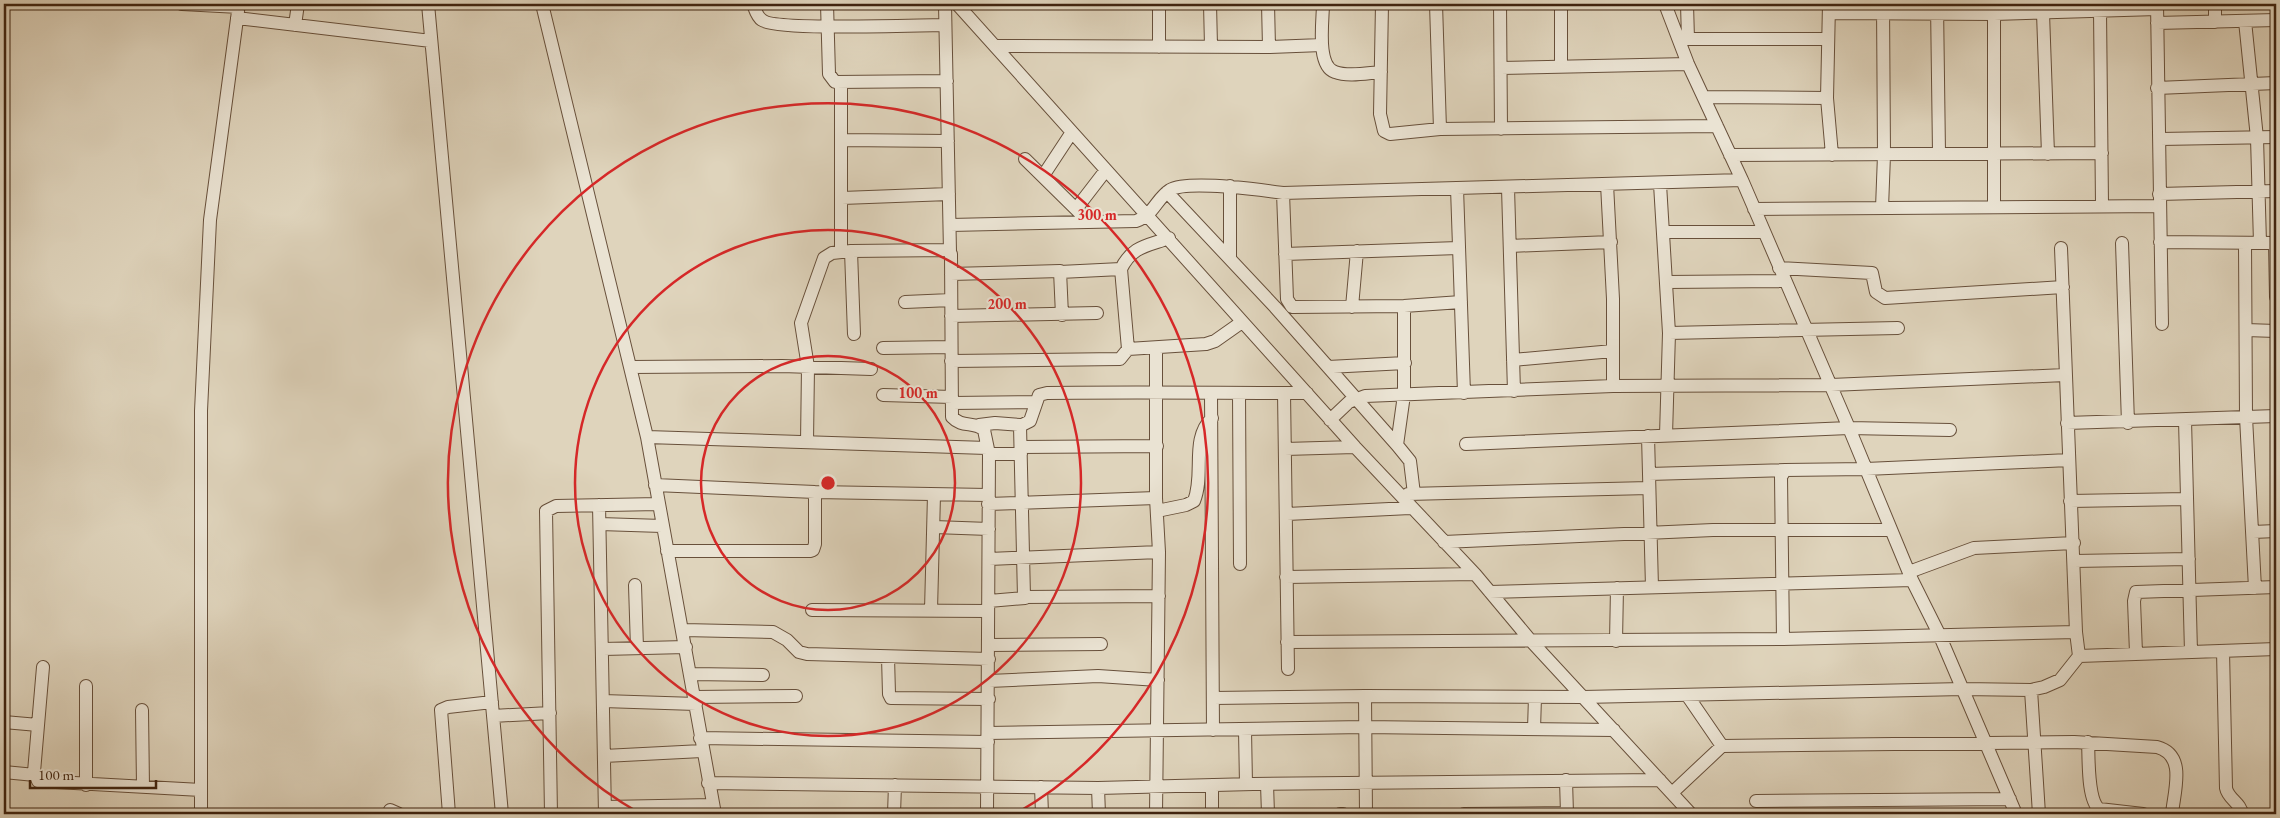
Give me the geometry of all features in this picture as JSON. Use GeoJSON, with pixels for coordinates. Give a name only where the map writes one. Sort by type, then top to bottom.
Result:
{"type":"FeatureCollection","features":[{"type":"Feature","properties":{"kind":"street"},"geometry":{"type":"LineString","coordinates":[[182,4],[238,10],[295,25],[426,41]]}},
{"type":"Feature","properties":{"kind":"street"},"geometry":{"type":"LineString","coordinates":[[295,25],[298,4]]}},
{"type":"Feature","properties":{"kind":"street"},"geometry":{"type":"LineString","coordinates":[[428,4],[426,41],[487,702],[493,716],[502,814]]}},
{"type":"Feature","properties":{"kind":"street"},"geometry":{"type":"LineString","coordinates":[[542,4],[647,437],[714,810],[605,810],[599,505]]}},
{"type":"Feature","properties":{"kind":"street"},"geometry":{"type":"LineString","coordinates":[[753,4],[763,21],[828,27],[945,25]]}},
{"type":"Feature","properties":{"kind":"street"},"geometry":{"type":"LineString","coordinates":[[827,4],[829,74],[831,79],[841,82],[946,81]]}},
{"type":"Feature","properties":{"kind":"street"},"geometry":{"type":"LineString","coordinates":[[945,4],[952,418],[956,422],[979,425],[995,423],[1020,425],[1030,421],[1036,402],[1042,393],[1156,392],[1211,394],[1307,392]]}},
{"type":"Feature","properties":{"kind":"street"},"geometry":{"type":"LineString","coordinates":[[957,4],[1169,238],[1330,420],[1410,508],[1474,574],[1531,641],[1691,814]]}},
{"type":"Feature","properties":{"kind":"street"},"geometry":{"type":"LineString","coordinates":[[1159,4],[1159,47]]}},
{"type":"Feature","properties":{"kind":"street"},"geometry":{"type":"LineString","coordinates":[[1210,4],[1211,46]]}},
{"type":"Feature","properties":{"kind":"street"},"geometry":{"type":"LineString","coordinates":[[1268,4],[1269,47]]}},
{"type":"Feature","properties":{"kind":"street"},"geometry":{"type":"LineString","coordinates":[[1323,4],[1322,45],[1324,63],[1333,72],[1381,72]]}},
{"type":"Feature","properties":{"kind":"street"},"geometry":{"type":"LineString","coordinates":[[1382,4],[1380,114],[1384,130],[1397,134],[1440,129],[1717,126]]}},
{"type":"Feature","properties":{"kind":"street"},"geometry":{"type":"LineString","coordinates":[[1436,4],[1440,129]]}},
{"type":"Feature","properties":{"kind":"street"},"geometry":{"type":"LineString","coordinates":[[1500,4],[1501,129]]}},
{"type":"Feature","properties":{"kind":"street"},"geometry":{"type":"LineString","coordinates":[[1561,4],[1561,66]]}},
{"type":"Feature","properties":{"kind":"street"},"geometry":{"type":"LineString","coordinates":[[1665,4],[1684,39]]}},
{"type":"Feature","properties":{"kind":"street"},"geometry":{"type":"LineString","coordinates":[[1687,4],[1684,39],[1688,64],[1742,180],[1849,428],[1910,576],[1939,634],[2016,814]]}},
{"type":"Feature","properties":{"kind":"street"},"geometry":{"type":"LineString","coordinates":[[2215,4],[2215,22]]}},
{"type":"Feature","properties":{"kind":"street"},"geometry":{"type":"LineString","coordinates":[[1832,155],[1827,98],[1830,8],[1994,9],[2043,13],[2058,8],[2100,10],[2157,6],[2162,324]]}},
{"type":"Feature","properties":{"kind":"street"},"geometry":{"type":"LineString","coordinates":[[1882,208],[1884,155],[1883,8]]}},
{"type":"Feature","properties":{"kind":"street"},"geometry":{"type":"LineString","coordinates":[[1937,8],[1939,153]]}},
{"type":"Feature","properties":{"kind":"street"},"geometry":{"type":"LineString","coordinates":[[1994,9],[1992,154],[1994,207]]}},
{"type":"Feature","properties":{"kind":"street"},"geometry":{"type":"LineString","coordinates":[[201,814],[201,410],[210,220],[238,10]]}},
{"type":"Feature","properties":{"kind":"street"},"geometry":{"type":"LineString","coordinates":[[2100,10],[2102,206]]}},
{"type":"Feature","properties":{"kind":"street"},"geometry":{"type":"LineString","coordinates":[[2043,13],[2048,154]]}},
{"type":"Feature","properties":{"kind":"street"},"geometry":{"type":"LineString","coordinates":[[2157,23],[2276,20]]}},
{"type":"Feature","properties":{"kind":"street"},"geometry":{"type":"LineString","coordinates":[[2245,21],[2257,138],[2260,243]]}},
{"type":"Feature","properties":{"kind":"street"},"geometry":{"type":"LineString","coordinates":[[1684,39],[1828,39]]}},
{"type":"Feature","properties":{"kind":"street"},"geometry":{"type":"LineString","coordinates":[[996,46],[1269,47],[1322,45]]}},
{"type":"Feature","properties":{"kind":"street"},"geometry":{"type":"LineString","coordinates":[[1501,68],[1688,64]]}},
{"type":"Feature","properties":{"kind":"street"},"geometry":{"type":"LineString","coordinates":[[841,82],[842,198],[854,334]]}},
{"type":"Feature","properties":{"kind":"street"},"geometry":{"type":"LineString","coordinates":[[2157,88],[2276,83]]}},
{"type":"Feature","properties":{"kind":"street"},"geometry":{"type":"LineString","coordinates":[[1704,97],[1827,98]]}},
{"type":"Feature","properties":{"kind":"street"},"geometry":{"type":"LineString","coordinates":[[1043,176],[1072,132]]}},
{"type":"Feature","properties":{"kind":"street"},"geometry":{"type":"LineString","coordinates":[[2160,139],[2276,137]]}},
{"type":"Feature","properties":{"kind":"street"},"geometry":{"type":"LineString","coordinates":[[842,140],[948,141]]}},
{"type":"Feature","properties":{"kind":"street"},"geometry":{"type":"LineString","coordinates":[[1730,155],[2102,153]]}},
{"type":"Feature","properties":{"kind":"street"},"geometry":{"type":"LineString","coordinates":[[1026,159],[1088,221]]}},
{"type":"Feature","properties":{"kind":"street"},"geometry":{"type":"LineString","coordinates":[[1076,209],[1106,170]]}},
{"type":"Feature","properties":{"kind":"street"},"geometry":{"type":"LineString","coordinates":[[950,225],[1136,221],[1148,216],[1167,192],[1177,188],[1230,186],[1283,193],[1660,184],[1742,180]]}},
{"type":"Feature","properties":{"kind":"street"},"geometry":{"type":"LineString","coordinates":[[1607,184],[1614,386]]}},
{"type":"Feature","properties":{"kind":"street"},"geometry":{"type":"LineString","coordinates":[[1660,184],[1668,282],[1669,333],[1666,435]]}},
{"type":"Feature","properties":{"kind":"street"},"geometry":{"type":"LineString","coordinates":[[1230,186],[1230,259]]}},
{"type":"Feature","properties":{"kind":"street"},"geometry":{"type":"LineString","coordinates":[[1457,188],[1464,393]]}},
{"type":"Feature","properties":{"kind":"street"},"geometry":{"type":"LineString","coordinates":[[1508,188],[1514,391]]}},
{"type":"Feature","properties":{"kind":"street"},"geometry":{"type":"LineString","coordinates":[[1754,210],[2102,206],[2276,191]]}},
{"type":"Feature","properties":{"kind":"street"},"geometry":{"type":"LineString","coordinates":[[1167,192],[1328,367],[1397,446],[1410,462],[1414,494]]}},
{"type":"Feature","properties":{"kind":"street"},"geometry":{"type":"LineString","coordinates":[[1283,193],[1287,299],[1292,307],[1404,306],[1461,302]]}},
{"type":"Feature","properties":{"kind":"street"},"geometry":{"type":"LineString","coordinates":[[842,198],[949,194]]}},
{"type":"Feature","properties":{"kind":"street"},"geometry":{"type":"LineString","coordinates":[[1664,232],[1763,232]]}},
{"type":"Feature","properties":{"kind":"street"},"geometry":{"type":"LineString","coordinates":[[951,361],[1120,359],[1128,349],[1121,269],[1132,251],[1169,238]]}},
{"type":"Feature","properties":{"kind":"street"},"geometry":{"type":"LineString","coordinates":[[1510,246],[1610,242]]}},
{"type":"Feature","properties":{"kind":"street"},"geometry":{"type":"LineString","coordinates":[[2160,242],[2276,243],[2276,297]]}},
{"type":"Feature","properties":{"kind":"street"},"geometry":{"type":"LineString","coordinates":[[2245,243],[2246,417],[2255,588]]}},
{"type":"Feature","properties":{"kind":"street"},"geometry":{"type":"LineString","coordinates":[[2122,244],[2128,422]]}},
{"type":"Feature","properties":{"kind":"street"},"geometry":{"type":"LineString","coordinates":[[1285,254],[1458,248]]}},
{"type":"Feature","properties":{"kind":"street"},"geometry":{"type":"LineString","coordinates":[[1213,698],[1364,696],[1583,697],[2031,690],[2060,680],[2079,656],[2076,632],[2074,543],[2070,501],[2061,248]]}},
{"type":"Feature","properties":{"kind":"street"},"geometry":{"type":"LineString","coordinates":[[807,442],[808,367],[801,323],[824,258],[832,253],[846,252],[946,249],[950,252]]}},
{"type":"Feature","properties":{"kind":"street"},"geometry":{"type":"LineString","coordinates":[[1352,307],[1357,252]]}},
{"type":"Feature","properties":{"kind":"street"},"geometry":{"type":"LineString","coordinates":[[1779,268],[1872,273],[1876,292],[1885,298],[2062,287]]}},
{"type":"Feature","properties":{"kind":"street"},"geometry":{"type":"LineString","coordinates":[[951,274],[1121,269]]}},
{"type":"Feature","properties":{"kind":"street"},"geometry":{"type":"LineString","coordinates":[[1060,272],[1062,315]]}},
{"type":"Feature","properties":{"kind":"street"},"geometry":{"type":"LineString","coordinates":[[1668,282],[1785,281]]}},
{"type":"Feature","properties":{"kind":"street"},"geometry":{"type":"LineString","coordinates":[[905,302],[951,300]]}},
{"type":"Feature","properties":{"kind":"street"},"geometry":{"type":"LineString","coordinates":[[1397,446],[1404,395],[1404,306]]}},
{"type":"Feature","properties":{"kind":"street"},"geometry":{"type":"LineString","coordinates":[[951,316],[1096,313]]}},
{"type":"Feature","properties":{"kind":"street"},"geometry":{"type":"LineString","coordinates":[[1128,349],[1156,349],[1215,342],[1242,322]]}},
{"type":"Feature","properties":{"kind":"street"},"geometry":{"type":"LineString","coordinates":[[1669,333],[1898,328]]}},
{"type":"Feature","properties":{"kind":"street"},"geometry":{"type":"LineString","coordinates":[[2246,330],[2276,331]]}},
{"type":"Feature","properties":{"kind":"street"},"geometry":{"type":"LineString","coordinates":[[883,348],[951,347]]}},
{"type":"Feature","properties":{"kind":"street"},"geometry":{"type":"LineString","coordinates":[[1156,349],[1156,504],[1159,552],[1156,814]]}},
{"type":"Feature","properties":{"kind":"street"},"geometry":{"type":"LineString","coordinates":[[1514,360],[1613,351]]}},
{"type":"Feature","properties":{"kind":"street"},"geometry":{"type":"LineString","coordinates":[[1328,367],[1405,364]]}},
{"type":"Feature","properties":{"kind":"street"},"geometry":{"type":"LineString","coordinates":[[631,367],[871,369]]}},
{"type":"Feature","properties":{"kind":"street"},"geometry":{"type":"LineString","coordinates":[[1330,420],[1356,398],[1404,395],[1614,386],[1830,385],[2065,375]]}},
{"type":"Feature","properties":{"kind":"street"},"geometry":{"type":"LineString","coordinates":[[1239,393],[1240,564]]}},
{"type":"Feature","properties":{"kind":"street"},"geometry":{"type":"LineString","coordinates":[[1284,393],[1288,670]]}},
{"type":"Feature","properties":{"kind":"street"},"geometry":{"type":"LineString","coordinates":[[1211,394],[1213,730]]}},
{"type":"Feature","properties":{"kind":"street"},"geometry":{"type":"LineString","coordinates":[[883,395],[952,400],[1036,402]]}},
{"type":"Feature","properties":{"kind":"street"},"geometry":{"type":"LineString","coordinates":[[2067,423],[2276,416]]}},
{"type":"Feature","properties":{"kind":"street"},"geometry":{"type":"LineString","coordinates":[[655,485],[934,495],[1021,502],[1186,505],[1194,500],[1200,480],[1200,436],[1202,429],[1212,418]]}},
{"type":"Feature","properties":{"kind":"street"},"geometry":{"type":"LineString","coordinates":[[2184,420],[2188,499],[2191,652]]}},
{"type":"Feature","properties":{"kind":"street"},"geometry":{"type":"LineString","coordinates":[[979,425],[986,433],[988,451],[989,699],[987,814]]}},
{"type":"Feature","properties":{"kind":"street"},"geometry":{"type":"LineString","coordinates":[[1020,425],[1025,598]]}},
{"type":"Feature","properties":{"kind":"street"},"geometry":{"type":"LineString","coordinates":[[1466,444],[1849,428],[1950,430]]}},
{"type":"Feature","properties":{"kind":"street"},"geometry":{"type":"LineString","coordinates":[[1648,436],[1652,587]]}},
{"type":"Feature","properties":{"kind":"street"},"geometry":{"type":"LineString","coordinates":[[647,437],[807,442],[988,451],[1157,446]]}},
{"type":"Feature","properties":{"kind":"street"},"geometry":{"type":"LineString","coordinates":[[1285,449],[1355,447]]}},
{"type":"Feature","properties":{"kind":"street"},"geometry":{"type":"LineString","coordinates":[[1649,474],[1866,469],[2069,460]]}},
{"type":"Feature","properties":{"kind":"street"},"geometry":{"type":"LineString","coordinates":[[1783,639],[1781,477],[1785,470]]}},
{"type":"Feature","properties":{"kind":"street"},"geometry":{"type":"LineString","coordinates":[[1398,494],[1649,488]]}},
{"type":"Feature","properties":{"kind":"street"},"geometry":{"type":"LineString","coordinates":[[667,551],[813,550],[815,544],[815,492]]}},
{"type":"Feature","properties":{"kind":"street"},"geometry":{"type":"LineString","coordinates":[[932,610],[934,495]]}},
{"type":"Feature","properties":{"kind":"street"},"geometry":{"type":"LineString","coordinates":[[2070,501],[2188,499]]}},
{"type":"Feature","properties":{"kind":"street"},"geometry":{"type":"LineString","coordinates":[[551,814],[544,517],[546,511],[556,506],[658,504]]}},
{"type":"Feature","properties":{"kind":"street"},"geometry":{"type":"LineString","coordinates":[[1287,514],[1410,508]]}},
{"type":"Feature","properties":{"kind":"street"},"geometry":{"type":"LineString","coordinates":[[600,524],[662,526]]}},
{"type":"Feature","properties":{"kind":"street"},"geometry":{"type":"LineString","coordinates":[[934,527],[989,529]]}},
{"type":"Feature","properties":{"kind":"street"},"geometry":{"type":"LineString","coordinates":[[1444,542],[1650,533],[1891,530]]}},
{"type":"Feature","properties":{"kind":"street"},"geometry":{"type":"LineString","coordinates":[[2253,532],[2276,531]]}},
{"type":"Feature","properties":{"kind":"street"},"geometry":{"type":"LineString","coordinates":[[1490,592],[1783,584],[1910,576],[1974,548],[2074,543]]}},
{"type":"Feature","properties":{"kind":"street"},"geometry":{"type":"LineString","coordinates":[[989,559],[1159,552]]}},
{"type":"Feature","properties":{"kind":"street"},"geometry":{"type":"LineString","coordinates":[[2074,561],[2189,560]]}},
{"type":"Feature","properties":{"kind":"street"},"geometry":{"type":"LineString","coordinates":[[1286,577],[1474,574]]}},
{"type":"Feature","properties":{"kind":"street"},"geometry":{"type":"LineString","coordinates":[[635,585],[637,648]]}},
{"type":"Feature","properties":{"kind":"street"},"geometry":{"type":"LineString","coordinates":[[2136,653],[2134,601],[2136,592],[2276,587]]}},
{"type":"Feature","properties":{"kind":"street"},"geometry":{"type":"LineString","coordinates":[[1616,640],[1617,588]]}},
{"type":"Feature","properties":{"kind":"street"},"geometry":{"type":"LineString","coordinates":[[812,610],[932,610],[988,606],[1025,598],[1159,596]]}},
{"type":"Feature","properties":{"kind":"street"},"geometry":{"type":"LineString","coordinates":[[683,630],[773,632],[787,640],[799,652],[807,654],[989,659]]}},
{"type":"Feature","properties":{"kind":"street"},"geometry":{"type":"LineString","coordinates":[[1287,642],[1783,639],[2076,632]]}},
{"type":"Feature","properties":{"kind":"street"},"geometry":{"type":"LineString","coordinates":[[989,645],[1101,644]]}},
{"type":"Feature","properties":{"kind":"street"},"geometry":{"type":"LineString","coordinates":[[603,649],[686,647]]}},
{"type":"Feature","properties":{"kind":"street"},"geometry":{"type":"LineString","coordinates":[[2079,656],[2276,649]]}},
{"type":"Feature","properties":{"kind":"street"},"geometry":{"type":"LineString","coordinates":[[2223,651],[2226,788],[2229,796],[2240,806],[2242,814]]}},
{"type":"Feature","properties":{"kind":"street"},"geometry":{"type":"LineString","coordinates":[[888,657],[889,694],[891,698],[989,699]]}},
{"type":"Feature","properties":{"kind":"street"},"geometry":{"type":"LineString","coordinates":[[43,666],[35,775],[38,781],[201,790]]}},
{"type":"Feature","properties":{"kind":"street"},"geometry":{"type":"LineString","coordinates":[[691,674],[763,675]]}},
{"type":"Feature","properties":{"kind":"street"},"geometry":{"type":"LineString","coordinates":[[989,681],[1098,676],[1158,680]]}},
{"type":"Feature","properties":{"kind":"street"},"geometry":{"type":"LineString","coordinates":[[86,686],[86,785]]}},
{"type":"Feature","properties":{"kind":"street"},"geometry":{"type":"LineString","coordinates":[[2031,690],[2039,814]]}},
{"type":"Feature","properties":{"kind":"street"},"geometry":{"type":"LineString","coordinates":[[1687,695],[1722,746]]}},
{"type":"Feature","properties":{"kind":"street"},"geometry":{"type":"LineString","coordinates":[[603,701],[695,701],[796,696]]}},
{"type":"Feature","properties":{"kind":"street"},"geometry":{"type":"LineString","coordinates":[[1364,696],[1366,814]]}},
{"type":"Feature","properties":{"kind":"street"},"geometry":{"type":"LineString","coordinates":[[1534,729],[1535,697]]}},
{"type":"Feature","properties":{"kind":"street"},"geometry":{"type":"LineString","coordinates":[[449,814],[441,710],[448,706],[487,702]]}},
{"type":"Feature","properties":{"kind":"street"},"geometry":{"type":"LineString","coordinates":[[142,710],[143,787]]}},
{"type":"Feature","properties":{"kind":"street"},"geometry":{"type":"LineString","coordinates":[[493,716],[550,713]]}},
{"type":"Feature","properties":{"kind":"street"},"geometry":{"type":"LineString","coordinates":[[4,722],[38,724]]}},
{"type":"Feature","properties":{"kind":"street"},"geometry":{"type":"LineString","coordinates":[[700,738],[988,737],[1364,727],[1614,730]]}},
{"type":"Feature","properties":{"kind":"street"},"geometry":{"type":"LineString","coordinates":[[1245,730],[1246,784]]}},
{"type":"Feature","properties":{"kind":"street"},"geometry":{"type":"LineString","coordinates":[[2088,742],[2091,793],[2095,806],[2099,809],[2143,814]]}},
{"type":"Feature","properties":{"kind":"street"},"geometry":{"type":"LineString","coordinates":[[1672,793],[1722,746],[2088,742],[2157,746],[2167,749],[2176,762],[2172,814]]}},
{"type":"Feature","properties":{"kind":"street"},"geometry":{"type":"LineString","coordinates":[[604,756],[702,751]]}},
{"type":"Feature","properties":{"kind":"street"},"geometry":{"type":"LineString","coordinates":[[4,772],[35,775]]}},
{"type":"Feature","properties":{"kind":"street"},"geometry":{"type":"LineString","coordinates":[[1464,814],[1566,814],[1566,780]]}},
{"type":"Feature","properties":{"kind":"street"},"geometry":{"type":"LineString","coordinates":[[708,783],[1098,788],[1246,784],[1660,780]]}},
{"type":"Feature","properties":{"kind":"street"},"geometry":{"type":"LineString","coordinates":[[1267,784],[1268,814]]}},
{"type":"Feature","properties":{"kind":"street"},"geometry":{"type":"LineString","coordinates":[[894,814],[895,785]]}},
{"type":"Feature","properties":{"kind":"street"},"geometry":{"type":"LineString","coordinates":[[1212,785],[1212,814]]}},
{"type":"Feature","properties":{"kind":"street"},"geometry":{"type":"LineString","coordinates":[[1041,787],[1042,814]]}},
{"type":"Feature","properties":{"kind":"street"},"geometry":{"type":"LineString","coordinates":[[1098,788],[1099,814]]}},
{"type":"Feature","properties":{"kind":"street"},"geometry":{"type":"LineString","coordinates":[[1756,801],[2010,798]]}}]}
